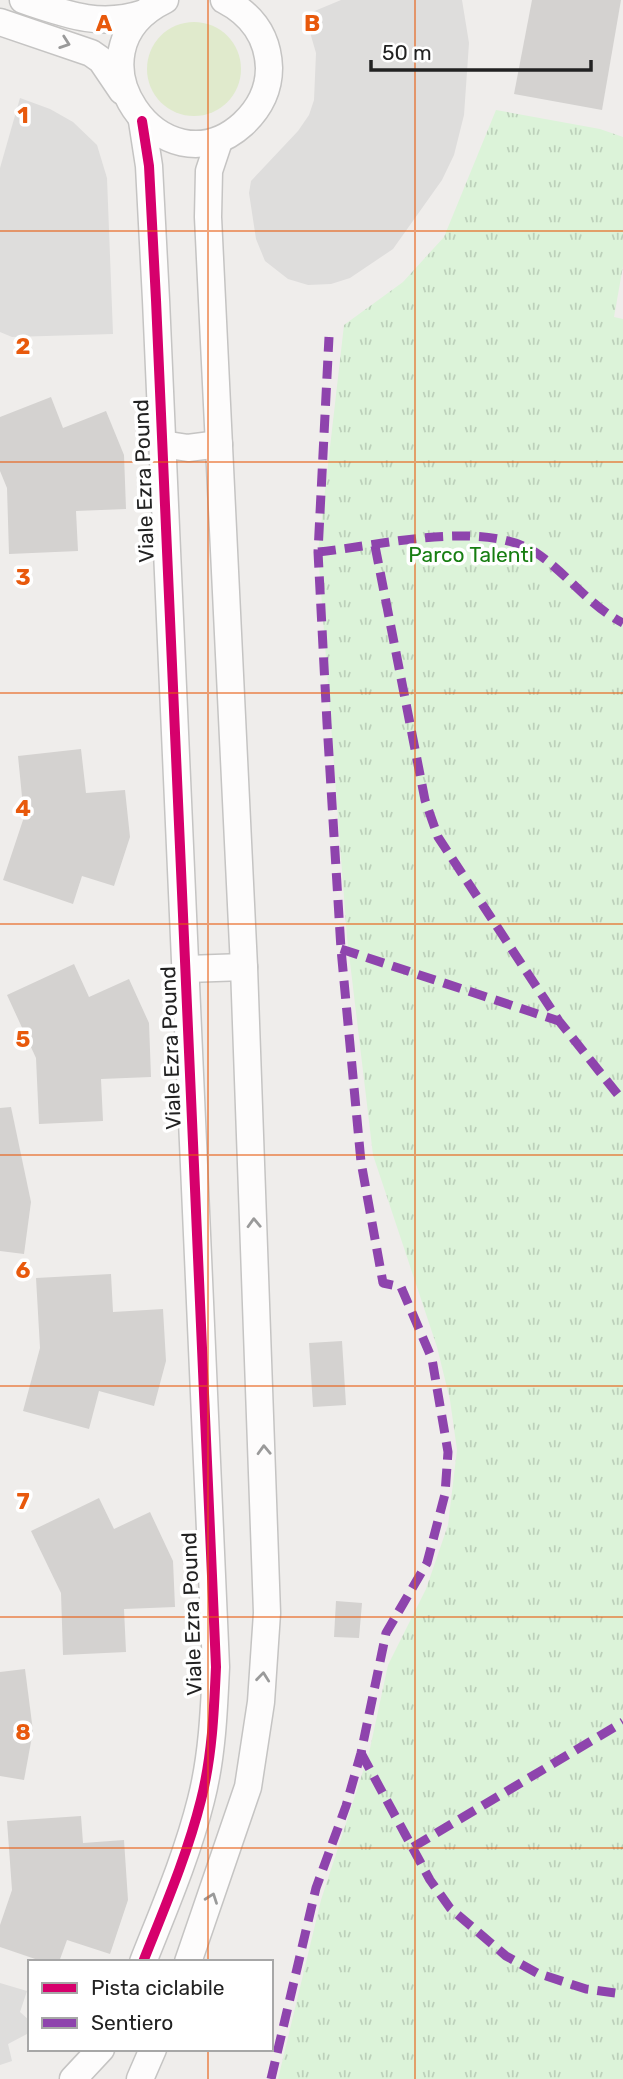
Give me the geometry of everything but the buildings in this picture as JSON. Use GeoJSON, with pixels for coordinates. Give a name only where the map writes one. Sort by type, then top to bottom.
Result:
{"type":"FeatureCollection","features":[{"type":"Feature","properties":{"kind":"street"},"geometry":{"type":"LineString","coordinates":[[23,0],[99,21],[124,20],[155,7]]}},
{"type":"Feature","properties":{"kind":"street"},"geometry":{"type":"LineString","coordinates":[[0,22],[91,53],[101,60],[142,121],[173,140],[200,143],[219,141],[234,132],[254,113],[269,79],[265,46],[253,21],[224,0]]}},
{"type":"Feature","properties":{"kind":"street"},"geometry":{"type":"LineString","coordinates":[[127,99],[122,83],[121,56],[130,31],[155,7]]}},
{"type":"Feature","properties":{"kind":"street","name":"Viale Ezra Pound"},"geometry":{"type":"LineString","coordinates":[[142,121],[151,198],[216,1667],[212,1734],[201,1798],[181,1864],[144,1960]]}},
{"type":"Feature","properties":{"kind":"street"},"geometry":{"type":"LineString","coordinates":[[189,1960],[248,1787],[265,1653],[264,1448],[208,195],[209,171],[219,141]]}},
{"type":"Feature","properties":{"kind":"street"},"geometry":{"type":"LineString","coordinates":[[162,444],[188,448],[219,444]]}},
{"type":"Feature","properties":{"kind":"street"},"geometry":{"type":"LineString","coordinates":[[187,969],[244,967]]}},
{"type":"Feature","properties":{"kind":"street"},"geometry":{"type":"LineString","coordinates":[[73,2079],[99,2051]]}},
{"type":"Feature","properties":{"kind":"street"},"geometry":{"type":"LineString","coordinates":[[140,2079],[152,2051]]}},
{"type":"Feature","properties":{"kind":"shaded area"},"geometry":{"type":"Polygon","coordinates":[[[341,0],[462,0],[469,43],[464,115],[454,155],[442,180],[393,249],[350,278],[331,284],[308,285],[288,279],[265,261],[256,239],[249,193],[251,181],[298,131],[309,115],[314,100],[316,53],[305,15],[341,0]]]}},
{"type":"Feature","properties":{"kind":"shaded area"},"geometry":{"type":"Polygon","coordinates":[[[20,98],[50,109],[73,122],[97,145],[107,178],[113,334],[12,337],[0,332],[0,168],[20,98]]]}},
{"type":"Feature","properties":{"kind":"shaded area"},"geometry":{"type":"Polygon","coordinates":[[[0,1983],[27,1991],[20,2012],[28,2019],[28,2030],[27,2034],[8,2044],[12,2061],[0,2065],[0,1983]]]}},
{"type":"Feature","properties":{"kind":"green space"},"geometry":{"type":"Polygon","coordinates":[[[194,22],[212,26],[227,36],[237,51],[241,69],[237,87],[227,102],[212,112],[194,116],[176,112],[161,102],[151,87],[147,69],[151,51],[161,36],[176,26],[194,22]]]}},
{"type":"Feature","properties":{"kind":"green space","name":"Parco Talenti"},"geometry":{"type":"Polygon","coordinates":[[[496,110],[600,129],[623,137],[623,266],[614,317],[623,319],[623,2079],[278,2079],[321,1900],[369,1753],[388,1665],[426,1589],[448,1525],[457,1450],[450,1400],[437,1347],[373,1155],[347,937],[318,552],[344,325],[403,282],[444,237],[496,110]]]}},
{"type":"Feature","properties":{"kind":"marked path"},"geometry":{"type":"LineString","coordinates":[[271,2079],[316,1888],[346,1806],[361,1753],[386,1633],[427,1563],[445,1494],[448,1452],[432,1359],[401,1287],[383,1283],[361,1162],[341,949],[318,552],[329,337]]}},
{"type":"Feature","properties":{"kind":"marked path"},"geometry":{"type":"LineString","coordinates":[[318,552],[430,537],[487,537],[513,542],[547,560],[599,607],[623,623]]}},
{"type":"Feature","properties":{"kind":"marked path"},"geometry":{"type":"LineString","coordinates":[[375,546],[425,800],[438,837],[559,1021],[623,1101]]}},
{"type":"Feature","properties":{"kind":"marked path"},"geometry":{"type":"LineString","coordinates":[[341,949],[559,1021]]}},
{"type":"Feature","properties":{"kind":"marked path"},"geometry":{"type":"LineString","coordinates":[[413,1847],[623,1722]]}},
{"type":"Feature","properties":{"kind":"marked path"},"geometry":{"type":"LineString","coordinates":[[361,1753],[430,1880],[450,1908],[506,1956],[537,1973],[586,1989],[623,1994]]}},
{"type":"Feature","properties":{"kind":"cycle path"},"geometry":{"type":"LineString","coordinates":[[142,121],[149,166],[156,300],[216,1667],[205,1784],[182,1862],[144,1960]]}}]}
